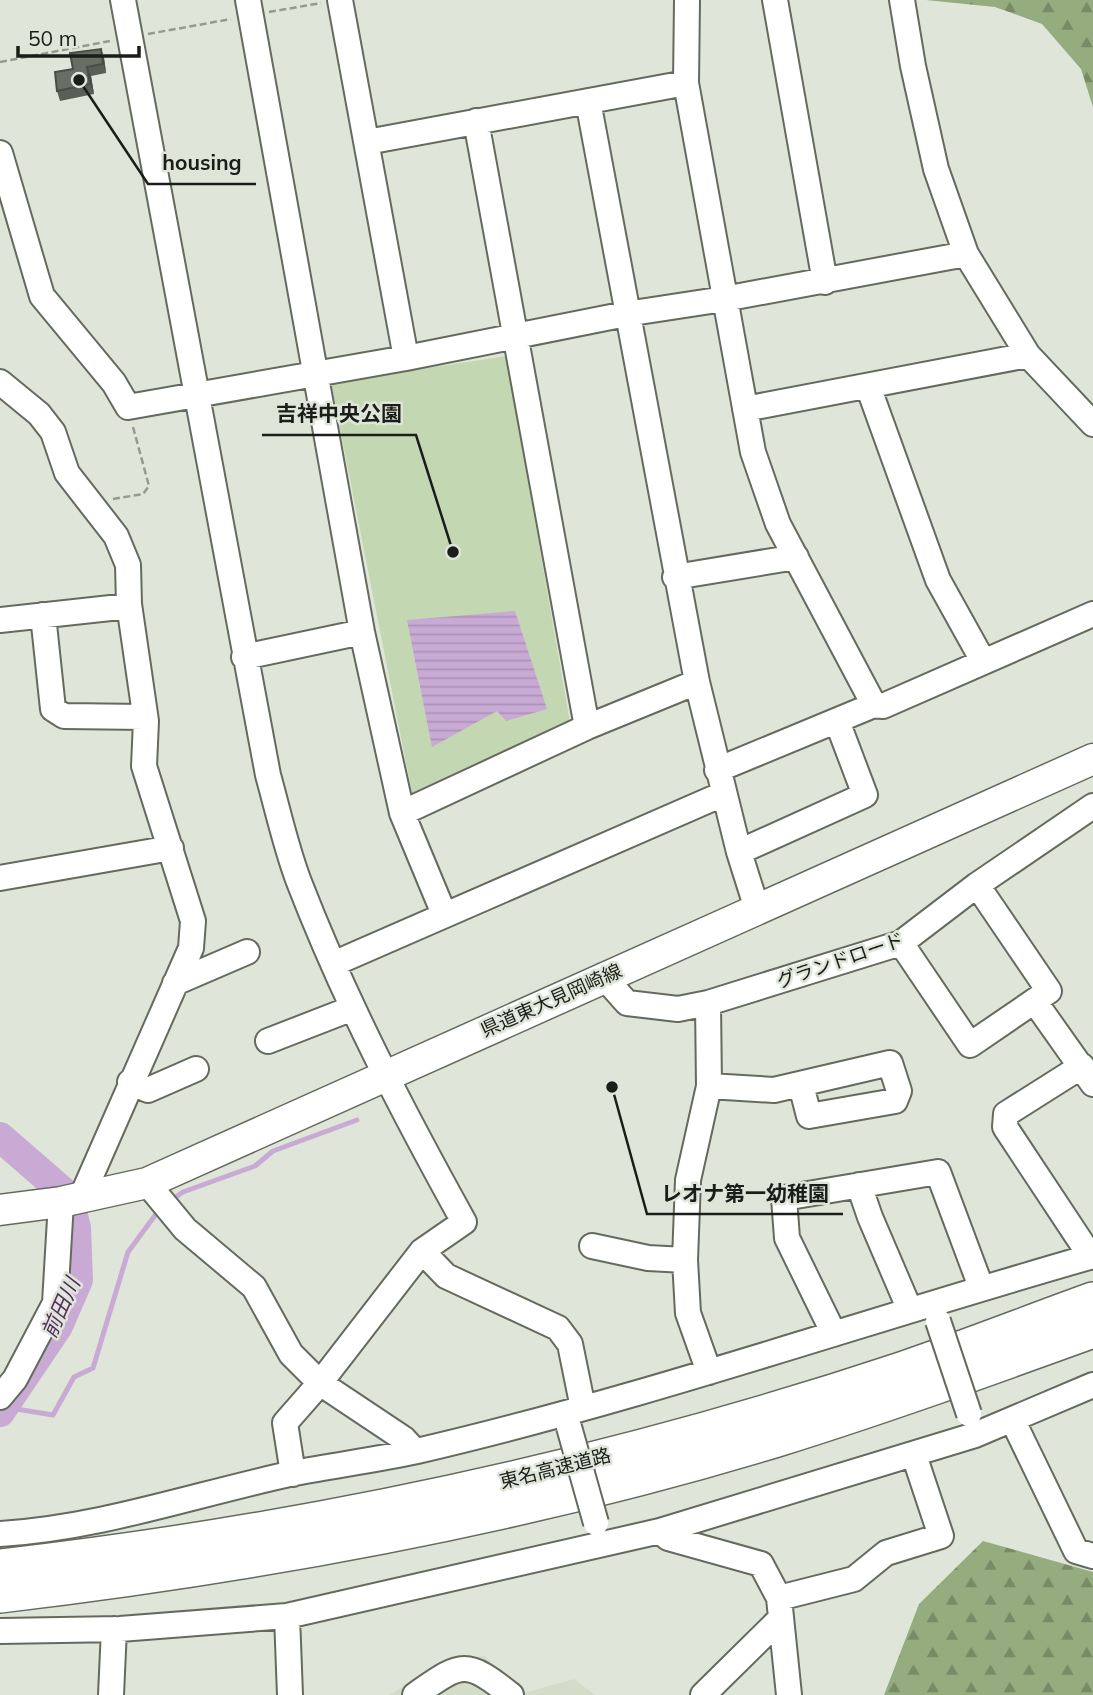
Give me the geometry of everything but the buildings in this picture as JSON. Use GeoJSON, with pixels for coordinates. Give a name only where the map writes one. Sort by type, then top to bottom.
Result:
{"type":"FeatureCollection","features":[{"type":"Feature","properties":{"kind":"highway","name":"東名高速道路"},"geometry":{"type":"LineString","coordinates":[[0,1567],[113,1554],[294,1525],[506,1480],[778,1408],[903,1369],[1093,1300]]}},
{"type":"Feature","properties":{"kind":"highway","name":"東名高速道路"},"geometry":{"type":"LineString","coordinates":[[0,1595],[117,1581],[301,1552],[501,1511],[775,1439],[912,1395],[1093,1330]]}},
{"type":"Feature","properties":{"kind":"main road","name":"県道東大見岡崎線"},"geometry":{"type":"LineString","coordinates":[[0,1210],[72,1199],[147,1182],[1093,759]]}},
{"type":"Feature","properties":{"kind":"street"},"geometry":{"type":"LineString","coordinates":[[123,0],[244,657],[275,801],[298,880],[333,964],[383,1075],[464,1222],[422,1251],[320,1384],[285,1423],[293,1474]]}},
{"type":"Feature","properties":{"kind":"street"},"geometry":{"type":"LineString","coordinates":[[247,0],[362,632],[402,813],[444,914]]}},
{"type":"Feature","properties":{"kind":"street"},"geometry":{"type":"LineString","coordinates":[[340,0],[406,358]]}},
{"type":"Feature","properties":{"kind":"street"},"geometry":{"type":"LineString","coordinates":[[687,0],[686,83],[745,409],[762,480],[778,524],[874,705]]}},
{"type":"Feature","properties":{"kind":"street"},"geometry":{"type":"LineString","coordinates":[[775,0],[825,282]]}},
{"type":"Feature","properties":{"kind":"street"},"geometry":{"type":"LineString","coordinates":[[902,0],[913,66],[936,169],[966,254],[1028,355],[1093,424]]}},
{"type":"Feature","properties":{"kind":"street"},"geometry":{"type":"LineString","coordinates":[[367,142],[686,83]]}},
{"type":"Feature","properties":{"kind":"street"},"geometry":{"type":"LineString","coordinates":[[588,101],[675,577],[717,770],[757,909]]}},
{"type":"Feature","properties":{"kind":"street"},"geometry":{"type":"LineString","coordinates":[[476,121],[587,727]]}},
{"type":"Feature","properties":{"kind":"street"},"geometry":{"type":"LineString","coordinates":[[0,153],[42,296],[114,383],[128,407],[406,358],[626,314],[825,282],[966,254]]}},
{"type":"Feature","properties":{"kind":"street"},"geometry":{"type":"LineString","coordinates":[[745,409],[1028,355]]}},
{"type":"Feature","properties":{"kind":"street"},"geometry":{"type":"LineString","coordinates":[[0,382],[39,414],[53,432],[66,473],[116,536],[128,565],[129,606],[145,717],[144,766],[193,921],[191,948],[130,1082],[72,1199],[55,1303],[15,1379],[0,1397]]}},
{"type":"Feature","properties":{"kind":"street"},"geometry":{"type":"LineString","coordinates":[[868,386],[938,580],[983,662]]}},
{"type":"Feature","properties":{"kind":"street"},"geometry":{"type":"LineString","coordinates":[[675,577],[796,557]]}},
{"type":"Feature","properties":{"kind":"street"},"geometry":{"type":"LineString","coordinates":[[0,620],[129,606]]}},
{"type":"Feature","properties":{"kind":"street"},"geometry":{"type":"LineString","coordinates":[[717,770],[874,705],[883,706],[1093,614]]}},
{"type":"Feature","properties":{"kind":"street"},"geometry":{"type":"LineString","coordinates":[[43,615],[53,709],[64,716],[145,717]]}},
{"type":"Feature","properties":{"kind":"street"},"geometry":{"type":"LineString","coordinates":[[244,657],[362,632]]}},
{"type":"Feature","properties":{"kind":"street"},"geometry":{"type":"LineString","coordinates":[[402,813],[587,727],[697,682]]}},
{"type":"Feature","properties":{"kind":"street"},"geometry":{"type":"LineString","coordinates":[[739,852],[866,795],[837,721]]}},
{"type":"Feature","properties":{"kind":"street"},"geometry":{"type":"LineString","coordinates":[[333,964],[723,794]]}},
{"type":"Feature","properties":{"kind":"street","name":"グランドロード"},"geometry":{"type":"LineString","coordinates":[[603,976],[627,1003],[678,1009],[708,1003],[901,943],[977,885],[1093,806]]}},
{"type":"Feature","properties":{"kind":"street"},"geometry":{"type":"LineString","coordinates":[[0,878],[172,848]]}},
{"type":"Feature","properties":{"kind":"street"},"geometry":{"type":"LineString","coordinates":[[901,943],[970,1045],[1035,1002],[1049,991],[977,885]]}},
{"type":"Feature","properties":{"kind":"street"},"geometry":{"type":"LineString","coordinates":[[175,983],[247,952]]}},
{"type":"Feature","properties":{"kind":"street"},"geometry":{"type":"LineString","coordinates":[[0,1534],[55,1531],[293,1474],[415,1451],[573,1416],[834,1334],[926,1311],[981,1287],[1092,1257],[1005,1127],[1006,1114],[1087,1075],[1035,1002]]}},
{"type":"Feature","properties":{"kind":"street"},"geometry":{"type":"LineString","coordinates":[[708,1003],[709,1086],[688,1180],[685,1260],[688,1313],[709,1372]]}},
{"type":"Feature","properties":{"kind":"street"},"geometry":{"type":"LineString","coordinates":[[268,1041],[353,1008]]}},
{"type":"Feature","properties":{"kind":"street"},"geometry":{"type":"LineString","coordinates":[[130,1082],[148,1090],[196,1069]]}},
{"type":"Feature","properties":{"kind":"street"},"geometry":{"type":"LineString","coordinates":[[709,1086],[774,1090],[801,1086]]}},
{"type":"Feature","properties":{"kind":"street"},"geometry":{"type":"LineString","coordinates":[[834,1334],[787,1238],[784,1198],[938,1172],[981,1287]]}},
{"type":"Feature","properties":{"kind":"street"},"geometry":{"type":"LineString","coordinates":[[147,1182],[185,1229],[254,1287],[291,1354],[320,1384],[404,1439],[415,1451]]}},
{"type":"Feature","properties":{"kind":"street"},"geometry":{"type":"LineString","coordinates":[[859,1185],[870,1217],[926,1311],[972,1425]]}},
{"type":"Feature","properties":{"kind":"street"},"geometry":{"type":"LineString","coordinates":[[592,1245],[648,1258],[685,1260]]}},
{"type":"Feature","properties":{"kind":"street"},"geometry":{"type":"LineString","coordinates":[[422,1251],[446,1276],[558,1328],[570,1344],[573,1416],[600,1534]]}},
{"type":"Feature","properties":{"kind":"street"},"geometry":{"type":"LineString","coordinates":[[0,1631],[114,1629],[287,1616],[600,1534],[660,1531],[914,1455],[972,1425],[1013,1421],[1093,1386]]}},
{"type":"Feature","properties":{"kind":"street"},"geometry":{"type":"LineString","coordinates":[[1013,1421],[1076,1551],[1093,1556]]}},
{"type":"Feature","properties":{"kind":"street"},"geometry":{"type":"LineString","coordinates":[[703,1695],[779,1609],[854,1579],[887,1553],[941,1536],[914,1455]]}},
{"type":"Feature","properties":{"kind":"street"},"geometry":{"type":"LineString","coordinates":[[660,1531],[668,1538],[761,1564],[779,1609],[789,1695]]}},
{"type":"Feature","properties":{"kind":"street"},"geometry":{"type":"LineString","coordinates":[[287,1616],[290,1695]]}},
{"type":"Feature","properties":{"kind":"street"},"geometry":{"type":"LineString","coordinates":[[111,1695],[114,1629]]}},
{"type":"Feature","properties":{"kind":"street"},"geometry":{"type":"LineString","coordinates":[[415,1695],[453,1668],[467,1668],[487,1676],[511,1695]]}},
{"type":"Feature","properties":{"kind":"path"},"geometry":{"type":"LineString","coordinates":[[0,61],[121,39]]}},
{"type":"Feature","properties":{"kind":"path"},"geometry":{"type":"LineString","coordinates":[[89,502],[147,491],[149,486],[128,407]]}},
{"type":"Feature","properties":{"kind":"shaded area"},"geometry":{"type":"Polygon","coordinates":[[[515,611],[547,709],[506,721],[497,711],[432,747],[407,620],[515,611]]]}},
{"type":"Feature","properties":{"kind":"shaded area"},"geometry":{"type":"Polygon","coordinates":[[[485,1656],[524,1693],[574,1679],[595,1695],[388,1695],[455,1659],[485,1656]]]}},
{"type":"Feature","properties":{"kind":"green space"},"geometry":{"type":"Polygon","coordinates":[[[926,0],[1093,0],[1093,107],[1081,69],[1042,24],[995,7],[926,0]]]}},
{"type":"Feature","properties":{"kind":"green space"},"geometry":{"type":"Polygon","coordinates":[[[506,356],[570,722],[412,793],[331,383],[506,356]]]}},
{"type":"Feature","properties":{"kind":"green space"},"geometry":{"type":"Polygon","coordinates":[[[983,1541],[1093,1572],[1093,1695],[884,1695],[919,1604],[983,1541]]]}},
{"type":"Feature","properties":{"kind":"waterway"},"geometry":{"type":"LineString","coordinates":[[169,1202],[183,1192],[255,1166],[273,1151],[357,1120]]}},
{"type":"Feature","properties":{"kind":"waterway","name":"前田川"},"geometry":{"type":"LineString","coordinates":[[0,1137],[68,1196],[76,1228],[78,1280],[58,1326],[0,1412]]}},
{"type":"Feature","properties":{"kind":"waterway"},"geometry":{"type":"LineString","coordinates":[[4,1407],[53,1415],[74,1377],[93,1368],[128,1252],[159,1210]]}},
{"type":"Feature","properties":{"kind":"place","name":"housing"},"geometry":{"type":"Point","coordinates":[79,80]}},
{"type":"Feature","properties":{"kind":"place","name":"吉祥中央公園"},"geometry":{"type":"Point","coordinates":[453,552]}},
{"type":"Feature","properties":{"kind":"place","name":"レオナ第一幼稚園"},"geometry":{"type":"Point","coordinates":[612,1087]}}]}
